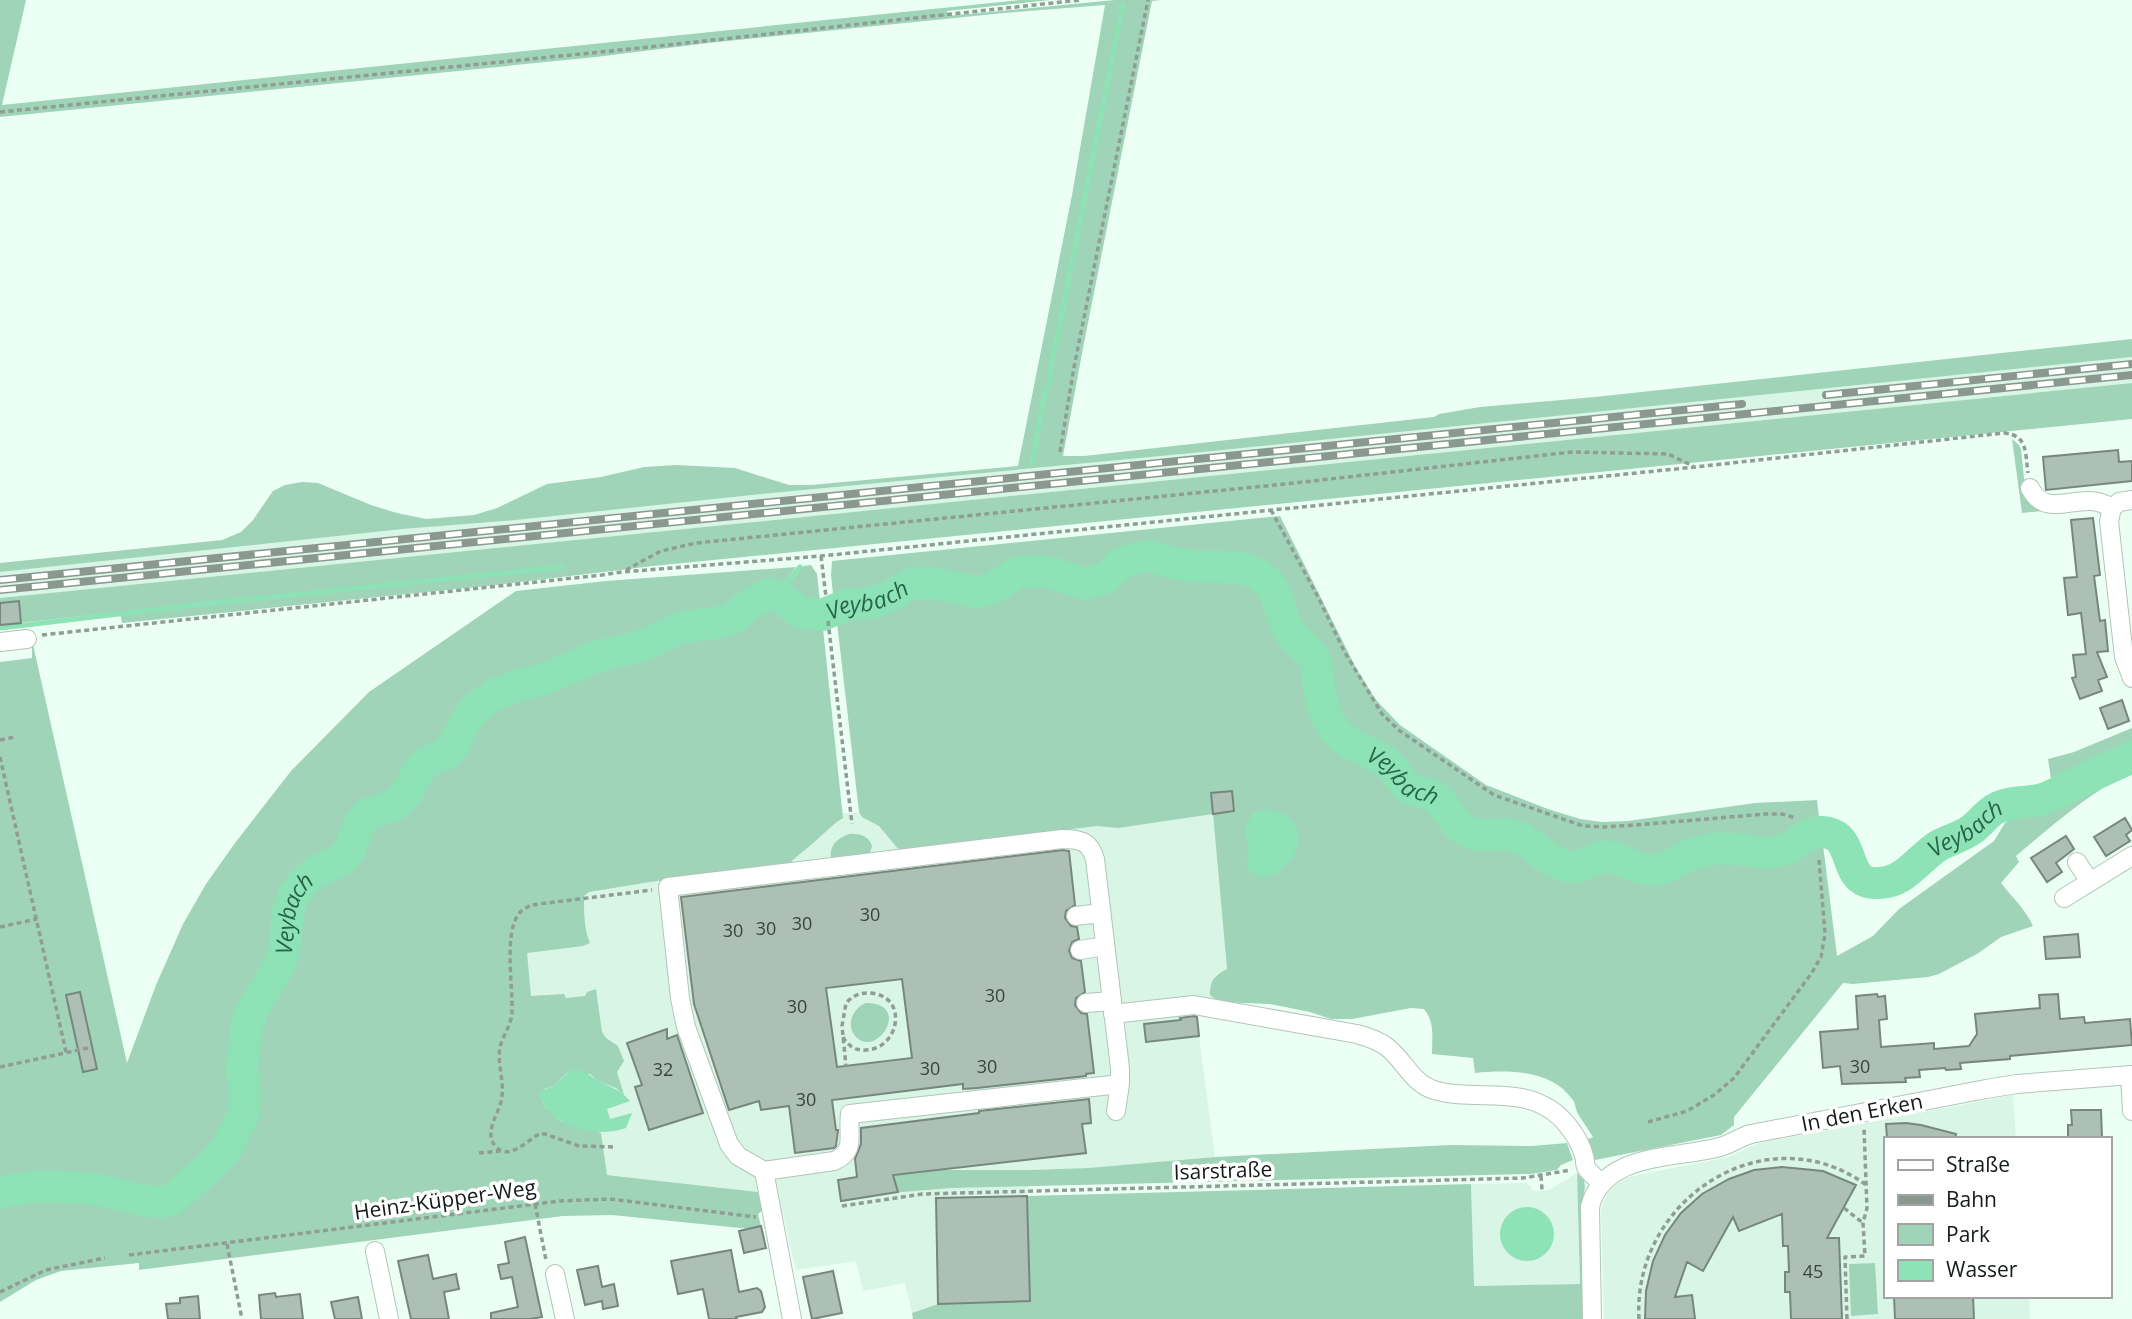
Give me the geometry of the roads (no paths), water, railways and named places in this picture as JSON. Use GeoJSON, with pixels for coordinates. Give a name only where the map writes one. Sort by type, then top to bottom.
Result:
{"type":"FeatureCollection","features":[{"type":"Feature","properties":{"kind":"street"},"geometry":{"type":"LineString","coordinates":[[2030,488],[2037,499],[2047,504],[2092,501],[2112,508]]}},
{"type":"Feature","properties":{"kind":"street"},"geometry":{"type":"LineString","coordinates":[[2132,500],[2119,502],[2112,508],[2109,521],[2124,657],[2132,678]]}},
{"type":"Feature","properties":{"kind":"street"},"geometry":{"type":"LineString","coordinates":[[0,642],[27,639]]}},
{"type":"Feature","properties":{"kind":"street"},"geometry":{"type":"LineString","coordinates":[[1116,1111],[1120,1084],[1112,1007],[1092,849],[1086,842],[1062,839],[668,887],[677,976],[686,1027],[729,1143],[738,1156],[764,1171],[842,1158],[850,1148],[850,1114],[1120,1084]]}},
{"type":"Feature","properties":{"kind":"street"},"geometry":{"type":"LineString","coordinates":[[2064,898],[2132,856]]}},
{"type":"Feature","properties":{"kind":"street"},"geometry":{"type":"LineString","coordinates":[[2077,862],[2090,882]]}},
{"type":"Feature","properties":{"kind":"street"},"geometry":{"type":"LineString","coordinates":[[1076,916],[1101,913]]}},
{"type":"Feature","properties":{"kind":"street"},"geometry":{"type":"LineString","coordinates":[[1080,950],[1105,946]]}},
{"type":"Feature","properties":{"kind":"street"},"geometry":{"type":"LineString","coordinates":[[1086,1003],[1112,1007],[1194,1005],[1357,1034],[1375,1040],[1395,1055],[1418,1082],[1429,1088],[1455,1094],[1515,1096],[1543,1105],[1566,1124],[1579,1144],[1586,1166],[1601,1182],[1591,1201],[1589,1214],[1592,1319]]}},
{"type":"Feature","properties":{"kind":"street"},"geometry":{"type":"LineString","coordinates":[[2131,1075],[2132,1111]]}},
{"type":"Feature","properties":{"kind":"street","name":"In den Erken"},"geometry":{"type":"LineString","coordinates":[[1601,1182],[1628,1166],[1721,1147],[1751,1133],[2017,1084],[2131,1075]]}},
{"type":"Feature","properties":{"kind":"street"},"geometry":{"type":"LineString","coordinates":[[764,1171],[769,1217],[792,1319]]}},
{"type":"Feature","properties":{"kind":"street"},"geometry":{"type":"LineString","coordinates":[[375,1251],[389,1319]]}},
{"type":"Feature","properties":{"kind":"street"},"geometry":{"type":"LineString","coordinates":[[552,1272],[565,1319]]}},
{"type":"Feature","properties":{"kind":"water"},"geometry":{"type":"Polygon","coordinates":[[[1266,809],[1287,816],[1297,828],[1298,843],[1293,857],[1283,869],[1270,876],[1257,876],[1246,866],[1249,847],[1245,837],[1246,825],[1253,813],[1266,809]]]}},
{"type":"Feature","properties":{"kind":"water"},"geometry":{"type":"Polygon","coordinates":[[[571,1070],[585,1072],[630,1101],[607,1109],[610,1119],[632,1113],[626,1128],[609,1132],[582,1130],[556,1118],[545,1108],[539,1098],[540,1092],[555,1085],[571,1070]]]}},
{"type":"Feature","properties":{"kind":"water"},"geometry":{"type":"Polygon","coordinates":[[[1527,1207],[1546,1215],[1554,1234],[1546,1253],[1527,1261],[1508,1253],[1500,1234],[1508,1215],[1527,1207]]]}},
{"type":"Feature","properties":{"kind":"waterway"},"geometry":{"type":"LineString","coordinates":[[1032,463],[1123,4]]}},
{"type":"Feature","properties":{"kind":"waterway","name":"Veybach"},"geometry":{"type":"LineString","coordinates":[[0,1192],[39,1186],[90,1188],[147,1201],[162,1202],[172,1199],[213,1164],[228,1146],[243,1115],[245,1094],[242,1069],[246,1027],[284,953],[288,911],[294,895],[314,873],[343,859],[350,850],[360,822],[368,814],[394,805],[406,795],[418,771],[425,763],[452,748],[468,718],[492,696],[547,678],[595,657],[642,646],[682,627],[731,619],[768,594],[780,597],[801,613],[822,615],[846,605],[871,603],[888,597],[912,583],[933,583],[976,592],[991,589],[1017,573],[1037,571],[1090,583],[1107,577],[1122,562],[1147,556],[1190,566],[1234,567],[1254,572],[1271,586],[1289,631],[1315,659],[1324,710],[1331,725],[1343,738],[1387,763],[1410,789],[1436,798],[1463,829],[1480,835],[1516,836],[1559,864],[1573,867],[1604,856],[1643,869],[1655,870],[1708,850],[1724,848],[1775,852],[1792,846],[1810,834],[1820,832],[1833,835],[1841,841],[1854,871],[1861,878],[1871,883],[1887,882],[1907,872],[1938,846],[1971,830],[1995,809],[2007,804],[2046,798],[2132,757]]}},
{"type":"Feature","properties":{"kind":"waterway"},"geometry":{"type":"LineString","coordinates":[[0,628],[563,567]]}},
{"type":"Feature","properties":{"kind":"waterway"},"geometry":{"type":"LineString","coordinates":[[768,594],[788,581],[800,567]]}},
{"type":"Feature","properties":{"kind":"railway"},"geometry":{"type":"LineString","coordinates":[[1826,395],[2132,364]]}},
{"type":"Feature","properties":{"kind":"railway"},"geometry":{"type":"LineString","coordinates":[[0,590],[2132,375]]}},
{"type":"Feature","properties":{"kind":"railway"},"geometry":{"type":"LineString","coordinates":[[0,580],[1742,404]]}}]}
